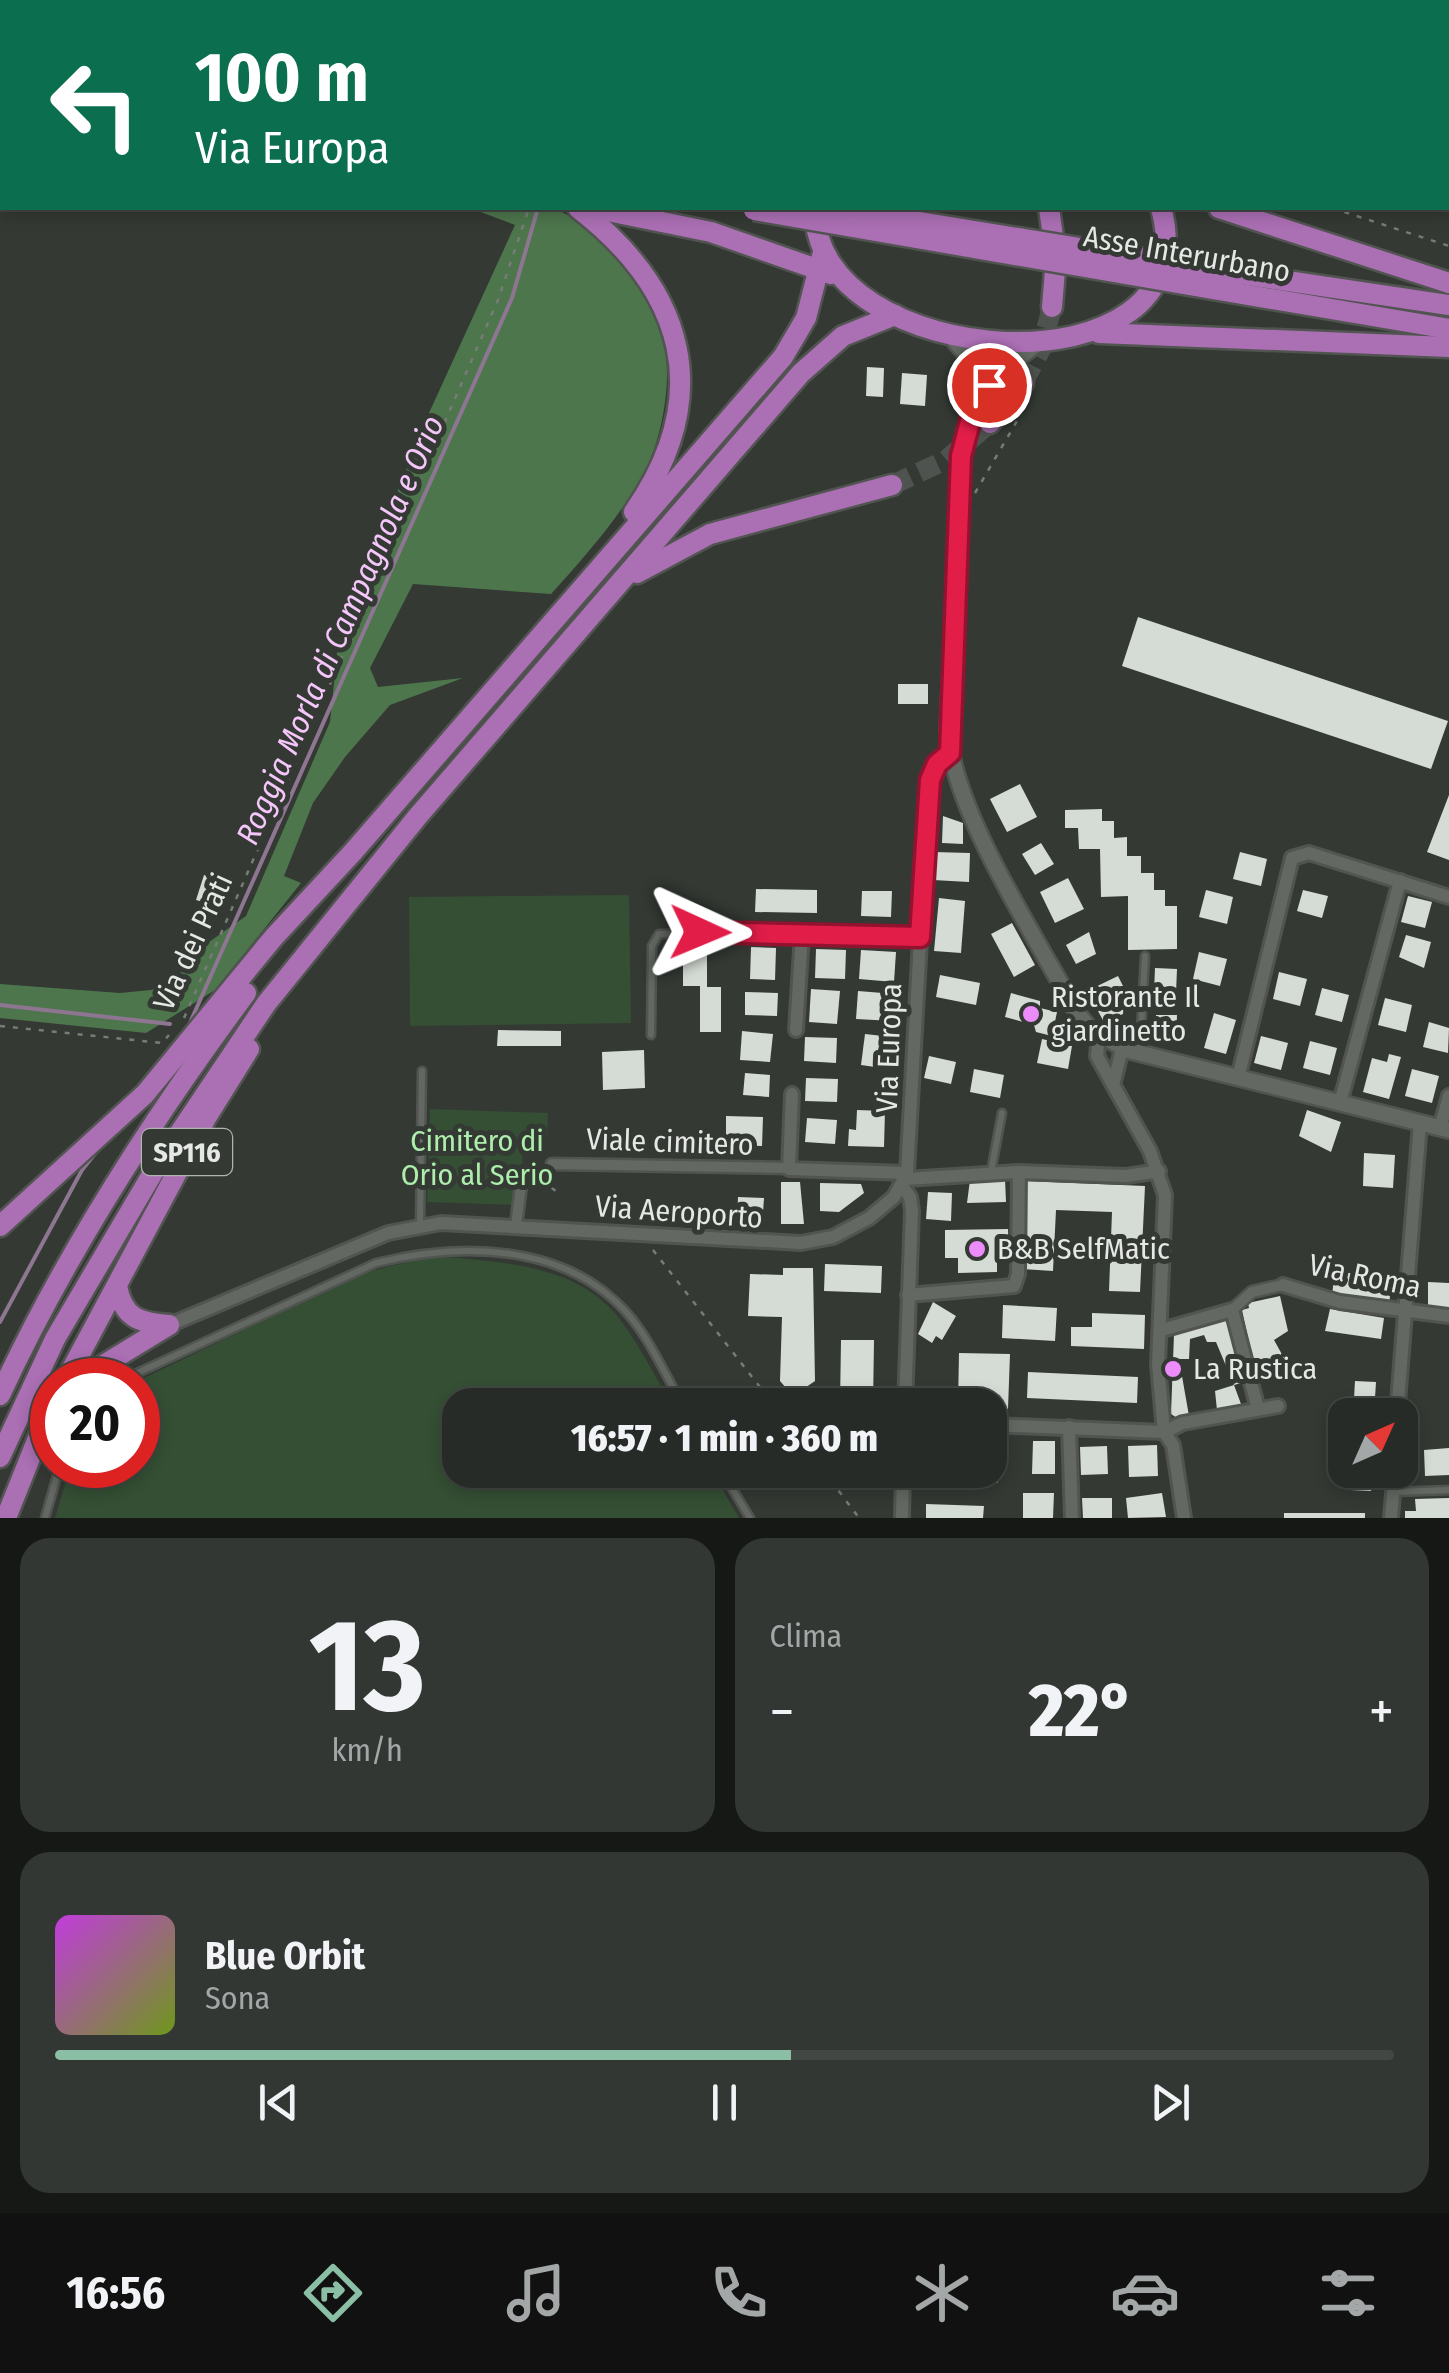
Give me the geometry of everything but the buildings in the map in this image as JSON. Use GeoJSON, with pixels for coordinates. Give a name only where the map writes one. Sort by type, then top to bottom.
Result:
{"type":"FeatureCollection","features":[{"type":"Feature","properties":{"kind":"highway"},"geometry":{"type":"LineString","coordinates":[[526,652],[561,598],[654,482],[666,459],[680,394],[674,334],[650,278],[618,239],[581,210]]}},
{"type":"Feature","properties":{"kind":"highway"},"geometry":{"type":"LineString","coordinates":[[603,210],[821,260],[870,304],[947,332],[1039,342],[1092,333],[1449,347]]}},
{"type":"Feature","properties":{"kind":"highway","name":"Asse Interurbano"},"geometry":{"type":"LineString","coordinates":[[753,210],[1198,277],[1449,304]]}},
{"type":"Feature","properties":{"kind":"highway"},"geometry":{"type":"LineString","coordinates":[[0,1226],[145,1094],[274,937],[353,852],[783,357],[806,318],[821,260],[815,210]]}},
{"type":"Feature","properties":{"kind":"highway","name":"Asse Interurbano"},"geometry":{"type":"LineString","coordinates":[[845,210],[1449,329]]}},
{"type":"Feature","properties":{"kind":"highway"},"geometry":{"type":"LineString","coordinates":[[1049,210],[1056,258],[1052,307]]}},
{"type":"Feature","properties":{"kind":"highway"},"geometry":{"type":"LineString","coordinates":[[1092,333],[1127,314],[1161,272],[1167,250],[1161,210]]}},
{"type":"Feature","properties":{"kind":"highway"},"geometry":{"type":"LineString","coordinates":[[1225,210],[1449,283]]}},
{"type":"Feature","properties":{"kind":"highway"},"geometry":{"type":"LineString","coordinates":[[0,1457],[55,1339],[154,1171],[210,1082],[322,933],[826,348],[858,328],[896,315]]}},
{"type":"Feature","properties":{"kind":"highway"},"geometry":{"type":"LineString","coordinates":[[990,423],[1023,383]]}},
{"type":"Feature","properties":{"kind":"highway"},"geometry":{"type":"LineString","coordinates":[[605,600],[648,564],[710,534],[892,486]]}},
{"type":"Feature","properties":{"kind":"highway"},"geometry":{"type":"LineString","coordinates":[[0,1395],[31,1328],[158,1118],[353,852]]}},
{"type":"Feature","properties":{"kind":"highway","name":"SP116"},"geometry":{"type":"LineString","coordinates":[[78,1358],[206,1118],[322,933]]}},
{"type":"Feature","properties":{"kind":"highway"},"geometry":{"type":"LineString","coordinates":[[117,1286],[130,1316],[140,1323],[169,1325]]}},
{"type":"Feature","properties":{"kind":"highway"},"geometry":{"type":"LineString","coordinates":[[109,1358],[169,1325]]}},
{"type":"Feature","properties":{"kind":"highway"},"geometry":{"type":"LineString","coordinates":[[6,1518],[30,1459]]}},
{"type":"Feature","properties":{"kind":"street"},"geometry":{"type":"LineString","coordinates":[[947,332],[962,346],[973,370],[974,397],[964,436],[950,753],[959,789],[1076,1011],[1099,1035],[1140,1054],[1420,1124],[1444,1129],[1449,1096]]}},
{"type":"Feature","properties":{"kind":"street"},"geometry":{"type":"LineString","coordinates":[[964,436],[989,385],[1039,342]]}},
{"type":"Feature","properties":{"kind":"street","name":"Via Europa"},"geometry":{"type":"LineString","coordinates":[[906,1388],[912,1202],[905,1180],[930,780],[937,764],[950,753]]}},
{"type":"Feature","properties":{"kind":"street"},"geometry":{"type":"LineString","coordinates":[[1238,1078],[1292,858],[1309,853],[1449,897]]}},
{"type":"Feature","properties":{"kind":"street"},"geometry":{"type":"LineString","coordinates":[[1340,1103],[1400,881]]}},
{"type":"Feature","properties":{"kind":"street"},"geometry":{"type":"LineString","coordinates":[[796,1030],[801,934],[920,937]]}},
{"type":"Feature","properties":{"kind":"street"},"geometry":{"type":"LineString","coordinates":[[1099,1035],[1097,1056],[1159,1170],[1165,1210],[1158,1364],[1164,1432],[1173,1445],[1184,1518]]}},
{"type":"Feature","properties":{"kind":"street"},"geometry":{"type":"LineString","coordinates":[[1114,1084],[1114,1069],[1122,1048]]}},
{"type":"Feature","properties":{"kind":"street"},"geometry":{"type":"LineString","coordinates":[[792,1094],[788,1168],[905,1180],[992,1172],[1126,1176],[1159,1170]]}},
{"type":"Feature","properties":{"kind":"street"},"geometry":{"type":"LineString","coordinates":[[1399,1398],[1402,1313],[1420,1124]]}},
{"type":"Feature","properties":{"kind":"street","name":"Viale cimitero"},"geometry":{"type":"LineString","coordinates":[[552,1164],[788,1168]]}},
{"type":"Feature","properties":{"kind":"street"},"geometry":{"type":"LineString","coordinates":[[908,1295],[1014,1286],[1019,1172]]}},
{"type":"Feature","properties":{"kind":"street"},"geometry":{"type":"LineString","coordinates":[[516,1226],[522,1177]]}},
{"type":"Feature","properties":{"kind":"street","name":"Via Aeroporto"},"geometry":{"type":"LineString","coordinates":[[169,1325],[388,1233],[420,1224],[516,1226],[801,1244],[857,1226],[905,1180]]}},
{"type":"Feature","properties":{"kind":"street","name":"Via Roma"},"geometry":{"type":"LineString","coordinates":[[1162,1330],[1232,1310],[1252,1292],[1283,1285],[1402,1313],[1449,1316]]}},
{"type":"Feature","properties":{"kind":"street"},"geometry":{"type":"LineString","coordinates":[[1232,1310],[1258,1408]]}},
{"type":"Feature","properties":{"kind":"street"},"geometry":{"type":"LineString","coordinates":[[1007,1426],[1164,1432],[1183,1423],[1278,1406]]}},
{"type":"Feature","properties":{"kind":"street"},"geometry":{"type":"LineString","coordinates":[[1069,1427],[1072,1518]]}},
{"type":"Feature","properties":{"kind":"street"},"geometry":{"type":"LineString","coordinates":[[902,1518],[903,1488]]}},
{"type":"Feature","properties":{"kind":"street"},"geometry":{"type":"LineString","coordinates":[[1392,1518],[1394,1488]]}},
{"type":"Feature","properties":{"kind":"lane"},"geometry":{"type":"LineString","coordinates":[[651,1036],[652,946],[659,934],[801,934]]}},
{"type":"Feature","properties":{"kind":"lane"},"geometry":{"type":"LineString","coordinates":[[1140,1054],[1145,956]]}},
{"type":"Feature","properties":{"kind":"lane"},"geometry":{"type":"LineString","coordinates":[[420,1224],[422,1071]]}},
{"type":"Feature","properties":{"kind":"lane"},"geometry":{"type":"LineString","coordinates":[[992,1172],[1002,1113]]}},
{"type":"Feature","properties":{"kind":"lane"},"geometry":{"type":"LineString","coordinates":[[160,1362],[376,1263],[413,1254],[467,1250],[525,1256],[578,1274],[601,1288],[630,1316],[673,1388]]}},
{"type":"Feature","properties":{"kind":"lane"},"geometry":{"type":"LineString","coordinates":[[45,1518],[53,1488]]}},
{"type":"Feature","properties":{"kind":"lane"},"geometry":{"type":"LineString","coordinates":[[732,1488],[750,1518]]}},
{"type":"Feature","properties":{"kind":"lane"},"geometry":{"type":"LineString","coordinates":[[1394,1492],[1449,1490]]}},
{"type":"Feature","properties":{"kind":"path","name":"Via dei Prati"},"geometry":{"type":"LineString","coordinates":[[184,1018],[498,300],[528,210]]}},
{"type":"Feature","properties":{"kind":"path"},"geometry":{"type":"LineString","coordinates":[[1338,210],[1449,246]]}},
{"type":"Feature","properties":{"kind":"path"},"geometry":{"type":"LineString","coordinates":[[974,496],[1024,409]]}},
{"type":"Feature","properties":{"kind":"path","name":"Via dei Prati"},"geometry":{"type":"LineString","coordinates":[[0,1026],[162,1043],[173,1030]]}},
{"type":"Feature","properties":{"kind":"path"},"geometry":{"type":"LineString","coordinates":[[541,1180],[560,1194]]}},
{"type":"Feature","properties":{"kind":"path"},"geometry":{"type":"LineString","coordinates":[[640,1248],[658,1250],[761,1388]]}},
{"type":"Feature","properties":{"kind":"path"},"geometry":{"type":"LineString","coordinates":[[836,1488],[859,1518]]}},
{"type":"Feature","properties":{"kind":"green space"},"geometry":{"type":"Polygon","coordinates":[[[475,210],[557,210],[579,222],[625,268],[658,325],[666,358],[665,405],[648,465],[628,500],[551,594],[413,584],[370,668],[378,687],[463,678],[390,705],[345,757],[313,803],[284,876],[301,883],[215,990],[146,1033],[0,1018],[0,984],[120,993],[151,990],[173,982],[199,949],[246,916],[330,722],[338,643],[366,569],[429,413],[515,225],[475,210]]]}},
{"type":"Feature","properties":{"kind":"green space"},"geometry":{"type":"Polygon","coordinates":[[[629,895],[631,1023],[410,1026],[409,897],[629,895]]]}},
{"type":"Feature","properties":{"kind":"green space","name":"Cimitero di Orio al Serio"},"geometry":{"type":"Polygon","coordinates":[[[430,1109],[548,1113],[547,1136],[523,1135],[521,1205],[427,1202],[430,1109]]]}},
{"type":"Feature","properties":{"kind":"green space"},"geometry":{"type":"Polygon","coordinates":[[[433,1256],[512,1264],[563,1278],[606,1304],[624,1325],[662,1388],[442,1388],[442,1488],[722,1488],[739,1518],[55,1518],[64,1488],[160,1488],[160,1370],[362,1273],[433,1256]]]}},
{"type":"Feature","properties":{"kind":"waterway","name":"Roggia Morla di Campagnola e Orio"},"geometry":{"type":"LineString","coordinates":[[189,1025],[512,298],[537,210]]}},
{"type":"Feature","properties":{"kind":"waterway"},"geometry":{"type":"LineString","coordinates":[[0,1005],[170,1024]]}},
{"type":"Feature","properties":{"kind":"waterway","name":"Roggia Morla di Campagnola e Orio"},"geometry":{"type":"LineString","coordinates":[[0,1322],[82,1170],[98,1150]]}},
{"type":"Feature","properties":{"kind":"tunnel"},"geometry":{"type":"LineString","coordinates":[[1023,383],[1041,349],[1052,307]]}},
{"type":"Feature","properties":{"kind":"tunnel"},"geometry":{"type":"LineString","coordinates":[[892,485],[946,460],[990,423]]}},
{"type":"Feature","properties":{"kind":"place","name":"Ristorante Il giardinetto"},"geometry":{"type":"Point","coordinates":[1031,1014]}},
{"type":"Feature","properties":{"kind":"place","name":"B&B SelfMatic"},"geometry":{"type":"Point","coordinates":[977,1249]}},
{"type":"Feature","properties":{"kind":"place","name":"La Rustica"},"geometry":{"type":"Point","coordinates":[1173,1369]}},
{"type":"Feature","properties":{"kind":"route"},"geometry":{"type":"LineString","coordinates":[[700,932],[920,937],[930,780],[932,770],[950,753],[961,456],[972,414],[989,385]]}}]}
